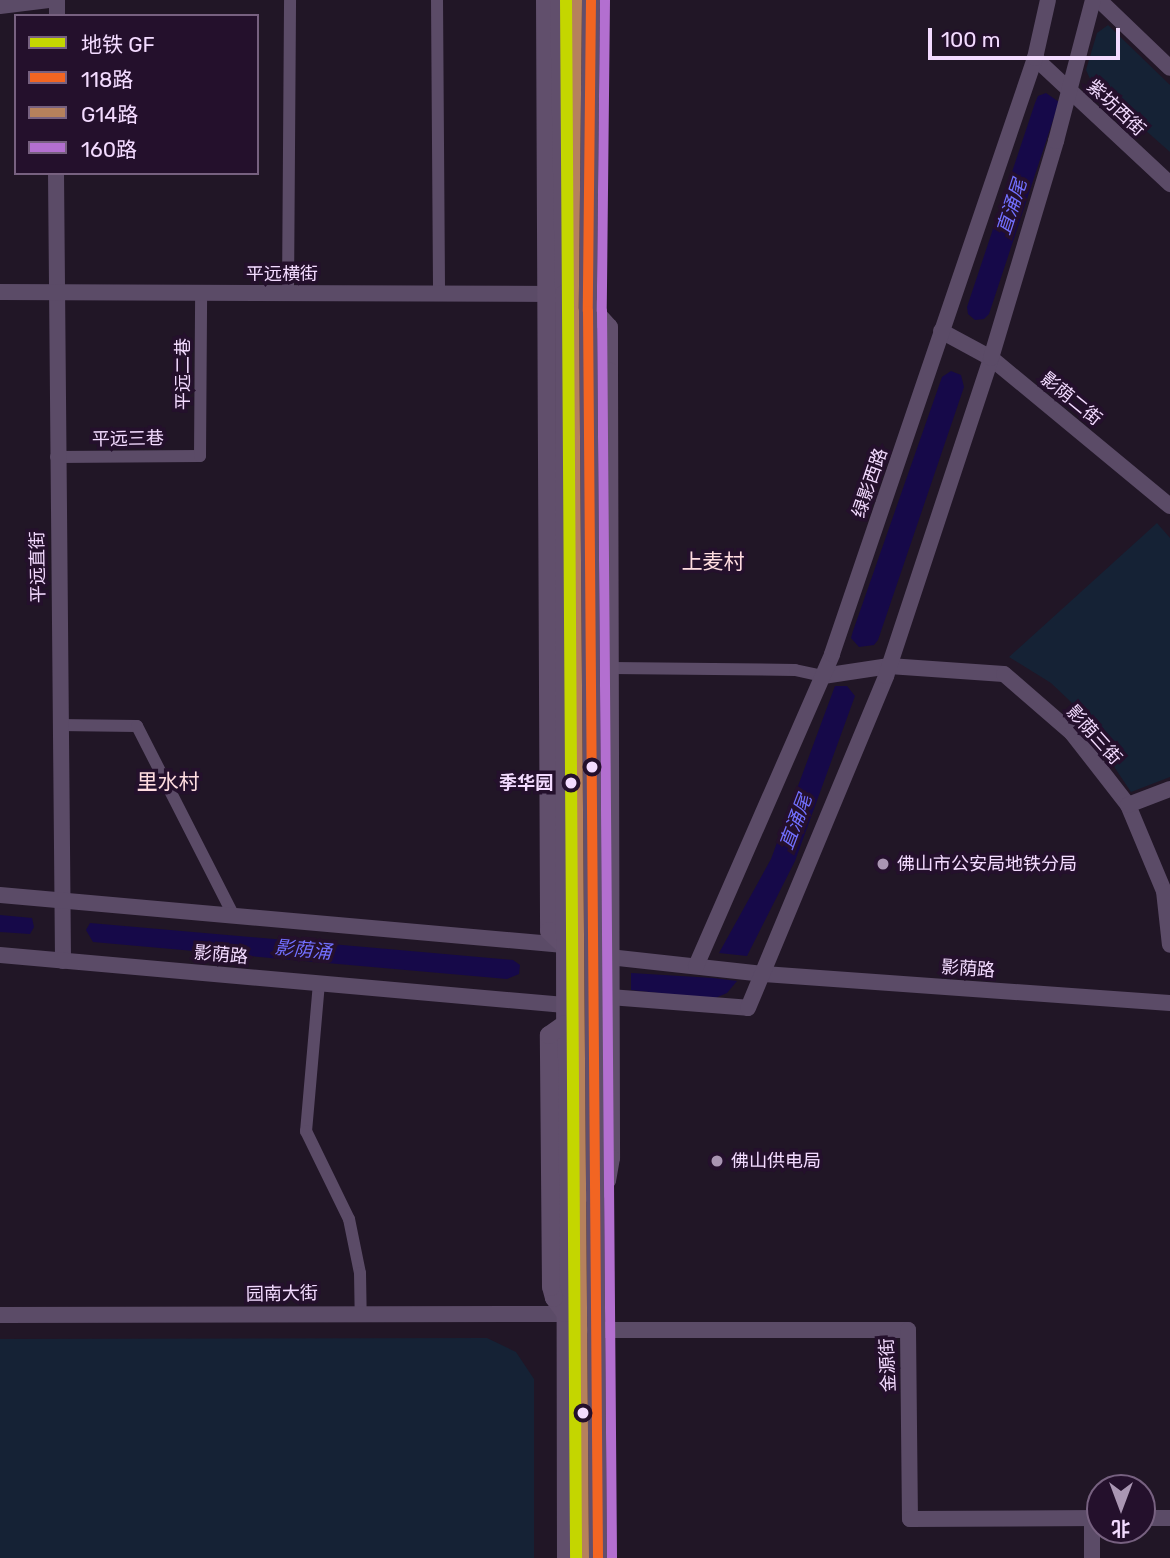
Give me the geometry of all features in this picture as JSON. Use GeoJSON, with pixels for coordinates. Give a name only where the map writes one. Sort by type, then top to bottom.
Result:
{"type":"FeatureCollection","features":[{"type":"Feature","properties":{"kind":"main road"},"geometry":{"type":"LineString","coordinates":[[545,0],[555,294]]}},
{"type":"Feature","properties":{"kind":"main road"},"geometry":{"type":"LineString","coordinates":[[559,0],[555,491],[556,668],[565,950],[566,1558]]}},
{"type":"Feature","properties":{"kind":"main road"},"geometry":{"type":"LineString","coordinates":[[591,0],[588,304],[597,1558]]}},
{"type":"Feature","properties":{"kind":"main road"},"geometry":{"type":"LineString","coordinates":[[588,304],[609,327],[611,1168],[607,1180],[594,1196]]}},
{"type":"Feature","properties":{"kind":"main road"},"geometry":{"type":"LineString","coordinates":[[589,371],[609,371]]}},
{"type":"Feature","properties":{"kind":"main road"},"geometry":{"type":"LineString","coordinates":[[590,668],[611,668]]}},
{"type":"Feature","properties":{"kind":"street"},"geometry":{"type":"LineString","coordinates":[[0,6],[49,0]]}},
{"type":"Feature","properties":{"kind":"street"},"geometry":{"type":"LineString","coordinates":[[288,293],[290,0]]}},
{"type":"Feature","properties":{"kind":"street"},"geometry":{"type":"LineString","coordinates":[[437,0],[439,293]]}},
{"type":"Feature","properties":{"kind":"street","name":"绿影西路"},"geometry":{"type":"LineString","coordinates":[[696,966],[823,676],[1035,58],[1048,0]]}},
{"type":"Feature","properties":{"kind":"street"},"geometry":{"type":"LineString","coordinates":[[592,994],[748,1008],[889,666],[991,358],[1056,141],[1067,90],[1093,0]]}},
{"type":"Feature","properties":{"kind":"street"},"geometry":{"type":"LineString","coordinates":[[1099,0],[1170,68]]}},
{"type":"Feature","properties":{"kind":"street","name":"紫坊西街"},"geometry":{"type":"LineString","coordinates":[[1035,58],[1170,184]]}},
{"type":"Feature","properties":{"kind":"street","name":"平远直街"},"geometry":{"type":"LineString","coordinates":[[56,175],[56,457],[63,955]]}},
{"type":"Feature","properties":{"kind":"street","name":"平远横街"},"geometry":{"type":"LineString","coordinates":[[0,292],[555,294]]}},
{"type":"Feature","properties":{"kind":"street","name":"平远二巷"},"geometry":{"type":"LineString","coordinates":[[200,456],[201,293]]}},
{"type":"Feature","properties":{"kind":"street","name":"影荫二街"},"geometry":{"type":"LineString","coordinates":[[941,331],[991,358],[1170,506]]}},
{"type":"Feature","properties":{"kind":"street","name":"平远三巷"},"geometry":{"type":"LineString","coordinates":[[56,457],[200,456]]}},
{"type":"Feature","properties":{"kind":"street","name":"影荫三街"},"geometry":{"type":"LineString","coordinates":[[823,676],[889,666],[1004,674],[1072,733],[1128,805],[1164,891],[1170,944]]}},
{"type":"Feature","properties":{"kind":"street"},"geometry":{"type":"LineString","coordinates":[[611,668],[795,670],[823,676]]}},
{"type":"Feature","properties":{"kind":"street"},"geometry":{"type":"LineString","coordinates":[[59,725],[137,726],[234,916]]}},
{"type":"Feature","properties":{"kind":"street"},"geometry":{"type":"LineString","coordinates":[[1128,805],[1170,789]]}},
{"type":"Feature","properties":{"kind":"street"},"geometry":{"type":"LineString","coordinates":[[0,895],[61,907],[234,916],[565,950]]}},
{"type":"Feature","properties":{"kind":"street","name":"影荫路"},"geometry":{"type":"LineString","coordinates":[[0,956],[63,955],[319,984],[564,1001]]}},
{"type":"Feature","properties":{"kind":"street","name":"影荫路"},"geometry":{"type":"LineString","coordinates":[[592,958],[612,957],[764,974],[1170,1003]]}},
{"type":"Feature","properties":{"kind":"street"},"geometry":{"type":"LineString","coordinates":[[319,984],[306,1131],[349,1219],[360,1273],[361,1312]]}},
{"type":"Feature","properties":{"kind":"street","name":"园南大街"},"geometry":{"type":"LineString","coordinates":[[0,1315],[361,1312],[565,1314]]}},
{"type":"Feature","properties":{"kind":"street","name":"金源街"},"geometry":{"type":"LineString","coordinates":[[595,1330],[908,1330],[910,1519],[1086,1518]]}},
{"type":"Feature","properties":{"kind":"shaded area"},"geometry":{"type":"Polygon","coordinates":[[[1108,25],[1170,85],[1170,152],[1092,83],[1086,70],[1097,33],[1108,25]]]}},
{"type":"Feature","properties":{"kind":"shaded area"},"geometry":{"type":"Polygon","coordinates":[[[1157,523],[1170,538],[1170,777],[1131,792],[1071,702],[1051,683],[1009,657],[1157,523]]]}},
{"type":"Feature","properties":{"kind":"shaded area"},"geometry":{"type":"Polygon","coordinates":[[[487,1338],[516,1352],[534,1379],[534,1558],[0,1558],[0,1339],[487,1338]]]}},
{"type":"Feature","properties":{"kind":"water","name":"直涌尾"},"geometry":{"type":"Polygon","coordinates":[[[1046,93],[1059,102],[989,314],[984,319],[975,320],[968,314],[967,307],[1035,103],[1038,96],[1046,93]]]}},
{"type":"Feature","properties":{"kind":"water"},"geometry":{"type":"Polygon","coordinates":[[[951,371],[961,375],[964,387],[878,640],[874,645],[859,647],[851,638],[853,631],[942,377],[951,371]]]}},
{"type":"Feature","properties":{"kind":"water","name":"直涌尾"},"geometry":{"type":"Polygon","coordinates":[[[835,686],[847,686],[855,696],[795,861],[747,956],[719,953],[771,859],[835,686]]]}},
{"type":"Feature","properties":{"kind":"water"},"geometry":{"type":"Polygon","coordinates":[[[0,915],[32,918],[34,927],[30,934],[0,932],[0,915]]]}},
{"type":"Feature","properties":{"kind":"water","name":"影荫涌"},"geometry":{"type":"Polygon","coordinates":[[[90,923],[513,960],[520,965],[519,974],[507,979],[93,942],[86,930],[90,923]]]}},
{"type":"Feature","properties":{"kind":"water"},"geometry":{"type":"Polygon","coordinates":[[[631,973],[737,981],[727,993],[713,999],[631,990],[631,973]]]}},
{"type":"Feature","properties":{"kind":"metro line","name":"GF"},"geometry":{"type":"LineString","coordinates":[[566,0],[576,1558]]}},
{"type":"Feature","properties":{"kind":"transit line","name":"G14路"},"geometry":{"type":"LineString","coordinates":[[577,0],[574,311],[584,1558]]}},
{"type":"Feature","properties":{"kind":"transit line","name":"118路"},"geometry":{"type":"LineString","coordinates":[[591,0],[588,311],[598,1558]]}},
{"type":"Feature","properties":{"kind":"transit line","name":"160路"},"geometry":{"type":"LineString","coordinates":[[605,0],[602,311],[612,1558]]}},
{"type":"Feature","properties":{"kind":"place","name":"季华园"},"geometry":{"type":"Point","coordinates":[571,783]}},
{"type":"Feature","properties":{"kind":"place","name":"佛山市公安局地铁分局"},"geometry":{"type":"Point","coordinates":[883,864]}},
{"type":"Feature","properties":{"kind":"place","name":"佛山供电局"},"geometry":{"type":"Point","coordinates":[717,1161]}},
{"type":"Feature","properties":{"kind":"district","name":"上麦村"},"geometry":{"type":"Point","coordinates":[713,562]}},
{"type":"Feature","properties":{"kind":"district","name":"里水村"},"geometry":{"type":"Point","coordinates":[168,782]}}]}
